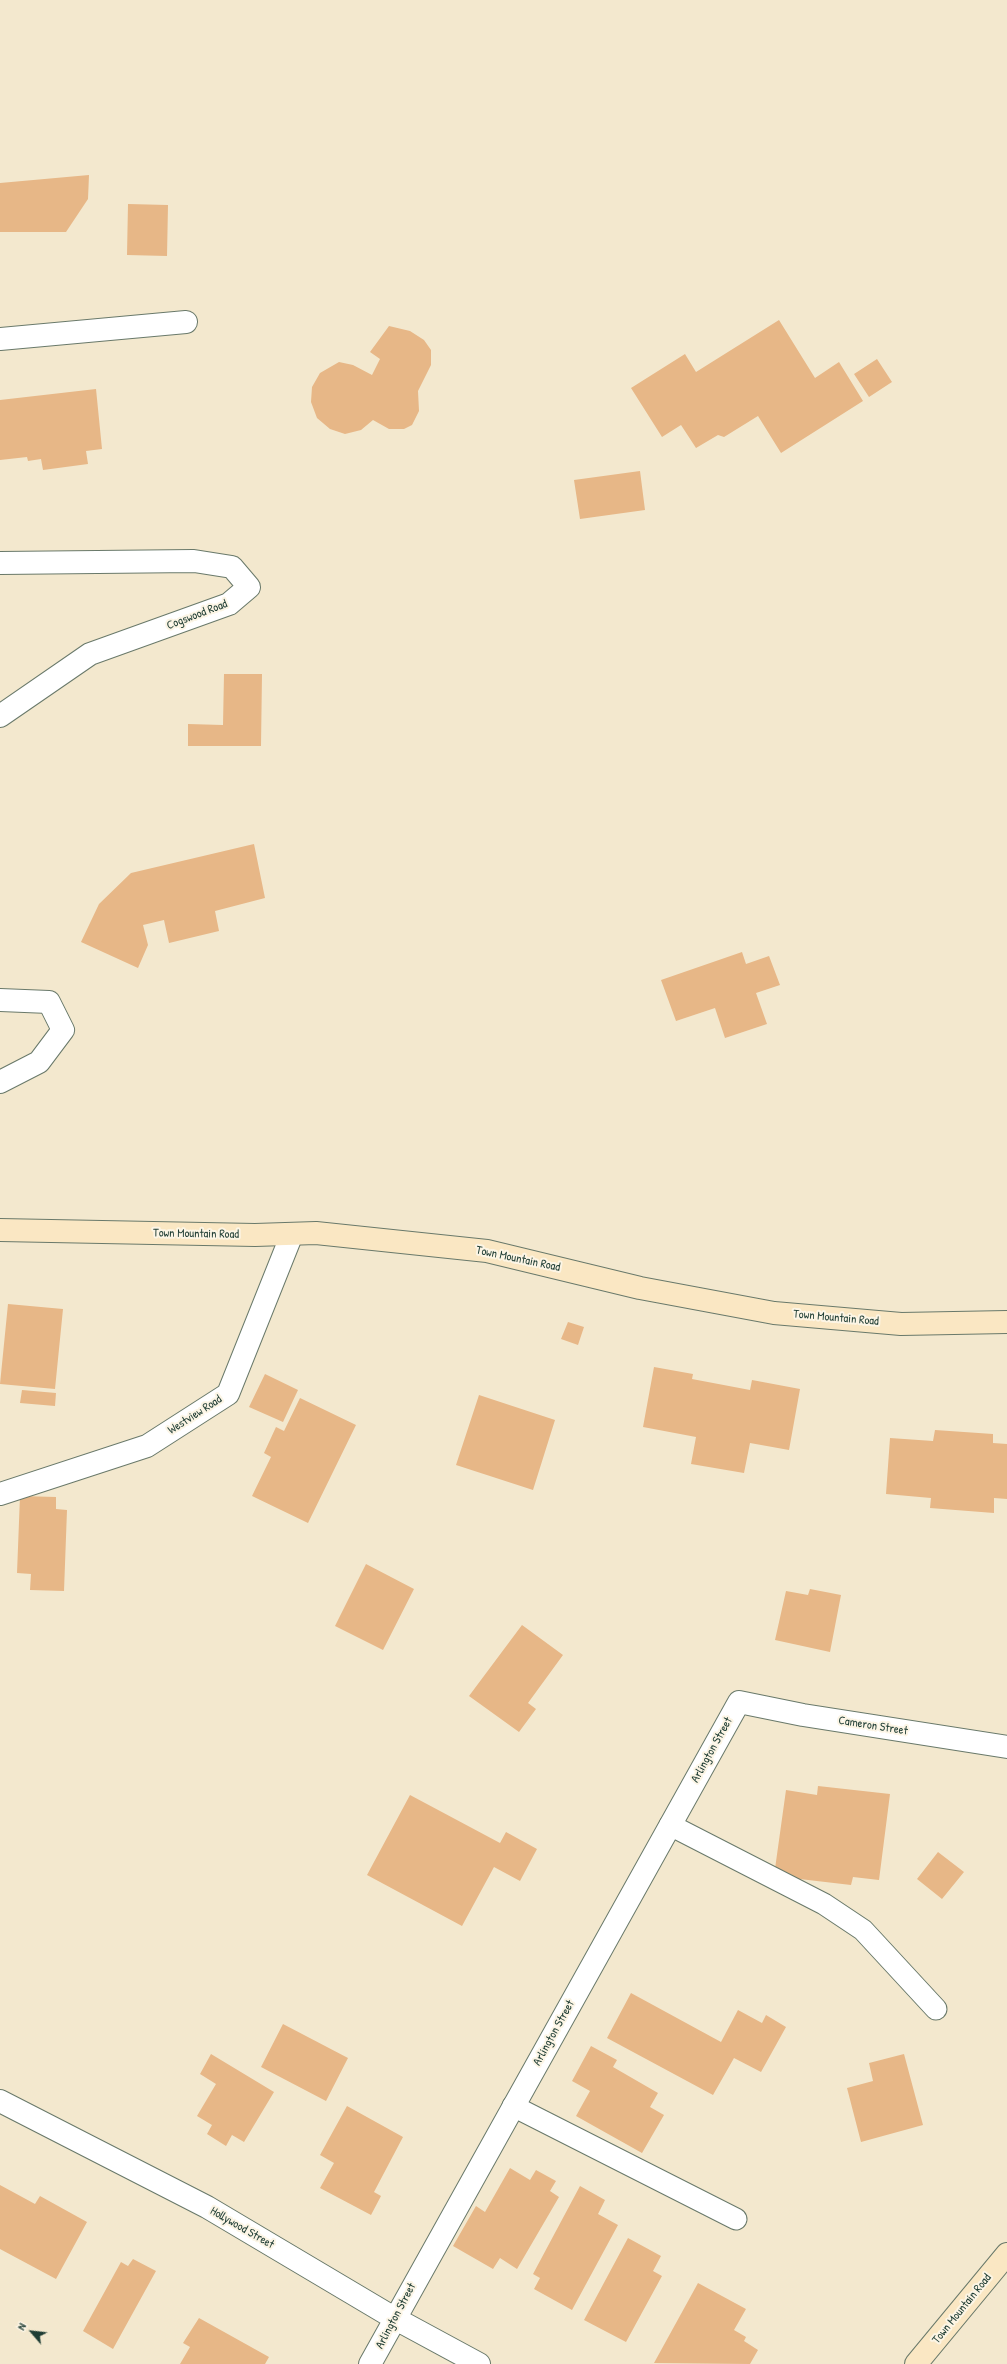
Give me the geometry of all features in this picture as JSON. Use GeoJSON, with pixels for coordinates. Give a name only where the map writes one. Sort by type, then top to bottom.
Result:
{"type":"FeatureCollection","features":[{"type":"Feature","properties":{"kind":"main road","name":"Town Mountain Road"},"geometry":{"type":"LineString","coordinates":[[0,1230],[292,1234],[316,1233],[487,1251],[640,1288],[774,1313],[901,1324],[1007,1322]]}},
{"type":"Feature","properties":{"kind":"main road","name":"Town Mountain Road"},"geometry":{"type":"LineString","coordinates":[[916,2364],[1007,2254]]}},
{"type":"Feature","properties":{"kind":"street"},"geometry":{"type":"LineString","coordinates":[[0,339],[186,322]]}},
{"type":"Feature","properties":{"kind":"street","name":"Cogswood Road"},"geometry":{"type":"LineString","coordinates":[[0,563],[194,561],[232,567],[249,587],[229,604],[90,654],[0,716]]}},
{"type":"Feature","properties":{"kind":"street"},"geometry":{"type":"LineString","coordinates":[[0,1000],[49,1002],[63,1030],[39,1062],[0,1082]]}},
{"type":"Feature","properties":{"kind":"street","name":"Westview Road"},"geometry":{"type":"LineString","coordinates":[[0,1494],[147,1446],[228,1394],[292,1234]]}},
{"type":"Feature","properties":{"kind":"street","name":"Cameron Street"},"geometry":{"type":"LineString","coordinates":[[739,1702],[803,1715],[1007,1747]]}},
{"type":"Feature","properties":{"kind":"street","name":"Arlington Street"},"geometry":{"type":"LineString","coordinates":[[370,2364],[394,2318],[739,1702]]}},
{"type":"Feature","properties":{"kind":"street","name":"Hollywood Street"},"geometry":{"type":"LineString","coordinates":[[0,2101],[207,2207],[394,2318],[479,2364]]}},
{"type":"Feature","properties":{"kind":"lane"},"geometry":{"type":"LineString","coordinates":[[670,1825],[824,1904],[864,1930],[936,2009]]}},
{"type":"Feature","properties":{"kind":"lane"},"geometry":{"type":"LineString","coordinates":[[513,2106],[736,2219]]}},
{"type":"Feature","properties":{"kind":"building"},"geometry":{"type":"Polygon","coordinates":[[[89,175],[88,199],[66,232],[0,232],[0,183],[89,175]]]}},
{"type":"Feature","properties":{"kind":"building"},"geometry":{"type":"Polygon","coordinates":[[[128,204],[168,205],[167,256],[127,255],[128,204]]]}},
{"type":"Feature","properties":{"kind":"building"},"geometry":{"type":"Polygon","coordinates":[[[779,320],[815,378],[839,362],[863,401],[781,453],[758,416],[724,437],[718,435],[696,448],[681,425],[662,437],[631,388],[685,354],[696,372],[779,320]]]}},
{"type":"Feature","properties":{"kind":"building"},"geometry":{"type":"Polygon","coordinates":[[[389,326],[410,331],[424,340],[431,350],[431,365],[418,391],[419,411],[412,425],[404,429],[389,429],[373,420],[361,430],[345,434],[330,429],[317,418],[311,402],[312,387],[320,373],[339,362],[353,365],[372,375],[380,359],[370,352],[389,326]]]}},
{"type":"Feature","properties":{"kind":"building"},"geometry":{"type":"Polygon","coordinates":[[[877,359],[892,382],[869,397],[854,374],[877,359]]]}},
{"type":"Feature","properties":{"kind":"building"},"geometry":{"type":"Polygon","coordinates":[[[96,389],[102,449],[86,451],[88,464],[43,470],[41,459],[28,461],[27,457],[0,460],[0,400],[96,389]]]}},
{"type":"Feature","properties":{"kind":"building"},"geometry":{"type":"Polygon","coordinates":[[[640,471],[645,510],[580,519],[574,480],[640,471]]]}},
{"type":"Feature","properties":{"kind":"building"},"geometry":{"type":"Polygon","coordinates":[[[224,674],[262,674],[261,746],[188,746],[188,724],[223,725],[224,674]]]}},
{"type":"Feature","properties":{"kind":"building"},"geometry":{"type":"Polygon","coordinates":[[[254,844],[265,898],[215,911],[219,931],[169,943],[164,920],[143,925],[148,945],[138,968],[81,942],[99,904],[131,873],[254,844]]]}},
{"type":"Feature","properties":{"kind":"building"},"geometry":{"type":"Polygon","coordinates":[[[742,952],[746,964],[769,956],[780,985],[756,993],[767,1024],[725,1038],[715,1008],[676,1021],[661,980],[742,952]]]}},
{"type":"Feature","properties":{"kind":"building"},"geometry":{"type":"Polygon","coordinates":[[[8,1304],[63,1309],[55,1389],[0,1384],[8,1304]]]}},
{"type":"Feature","properties":{"kind":"building"},"geometry":{"type":"Polygon","coordinates":[[[568,1322],[584,1327],[578,1345],[561,1339],[568,1322]]]}},
{"type":"Feature","properties":{"kind":"building"},"geometry":{"type":"Polygon","coordinates":[[[654,1367],[693,1374],[692,1379],[750,1390],[752,1380],[800,1389],[789,1450],[750,1443],[744,1473],[691,1464],[696,1437],[643,1427],[654,1367]]]}},
{"type":"Feature","properties":{"kind":"building"},"geometry":{"type":"Polygon","coordinates":[[[265,1374],[298,1390],[283,1422],[249,1407],[265,1374]]]}},
{"type":"Feature","properties":{"kind":"building"},"geometry":{"type":"Polygon","coordinates":[[[22,1390],[56,1393],[55,1406],[20,1403],[22,1390]]]}},
{"type":"Feature","properties":{"kind":"building"},"geometry":{"type":"Polygon","coordinates":[[[479,1395],[555,1420],[533,1490],[456,1465],[479,1395]]]}},
{"type":"Feature","properties":{"kind":"building"},"geometry":{"type":"Polygon","coordinates":[[[300,1398],[356,1425],[308,1523],[252,1496],[271,1457],[264,1453],[276,1427],[284,1431],[300,1398]]]}},
{"type":"Feature","properties":{"kind":"building"},"geometry":{"type":"Polygon","coordinates":[[[935,1430],[993,1434],[993,1443],[1007,1444],[1007,1499],[994,1498],[994,1513],[930,1508],[931,1498],[886,1494],[890,1438],[933,1441],[935,1430]]]}},
{"type":"Feature","properties":{"kind":"building"},"geometry":{"type":"Polygon","coordinates":[[[20,1496],[56,1497],[56,1509],[67,1510],[64,1591],[30,1590],[31,1574],[17,1573],[20,1496]]]}},
{"type":"Feature","properties":{"kind":"building"},"geometry":{"type":"Polygon","coordinates":[[[366,1564],[414,1589],[383,1650],[335,1626],[366,1564]]]}},
{"type":"Feature","properties":{"kind":"building"},"geometry":{"type":"Polygon","coordinates":[[[810,1589],[841,1595],[830,1652],[775,1640],[786,1591],[808,1595],[810,1589]]]}},
{"type":"Feature","properties":{"kind":"building"},"geometry":{"type":"Polygon","coordinates":[[[522,1625],[563,1655],[528,1703],[536,1709],[519,1732],[469,1696],[522,1625]]]}},
{"type":"Feature","properties":{"kind":"building"},"geometry":{"type":"Polygon","coordinates":[[[818,1786],[890,1794],[879,1880],[853,1877],[851,1885],[774,1876],[786,1790],[817,1795],[818,1786]]]}},
{"type":"Feature","properties":{"kind":"building"},"geometry":{"type":"Polygon","coordinates":[[[410,1795],[500,1843],[506,1832],[537,1849],[520,1881],[494,1867],[462,1926],[367,1875],[410,1795]]]}},
{"type":"Feature","properties":{"kind":"building"},"geometry":{"type":"Polygon","coordinates":[[[938,1852],[964,1872],[942,1899],[917,1879],[938,1852]]]}},
{"type":"Feature","properties":{"kind":"building"},"geometry":{"type":"Polygon","coordinates":[[[631,1993],[721,2042],[738,2010],[762,2023],[766,2015],[786,2027],[761,2072],[734,2058],[713,2095],[607,2038],[631,1993]]]}},
{"type":"Feature","properties":{"kind":"building"},"geometry":{"type":"Polygon","coordinates":[[[283,2024],[348,2058],[326,2101],[261,2067],[283,2024]]]}},
{"type":"Feature","properties":{"kind":"building"},"geometry":{"type":"Polygon","coordinates":[[[591,2046],[617,2060],[613,2067],[658,2093],[650,2107],[664,2115],[642,2153],[576,2116],[590,2091],[572,2081],[591,2046]]]}},
{"type":"Feature","properties":{"kind":"building"},"geometry":{"type":"Polygon","coordinates":[[[211,2054],[274,2092],[244,2142],[232,2135],[226,2146],[207,2134],[212,2125],[197,2116],[216,2084],[200,2074],[211,2054]]]}},
{"type":"Feature","properties":{"kind":"building"},"geometry":{"type":"Polygon","coordinates":[[[904,2054],[923,2125],[861,2142],[847,2088],[873,2081],[869,2063],[904,2054]]]}},
{"type":"Feature","properties":{"kind":"building"},"geometry":{"type":"Polygon","coordinates":[[[347,2106],[403,2137],[374,2192],[381,2196],[371,2215],[320,2188],[334,2163],[320,2155],[347,2106]]]}},
{"type":"Feature","properties":{"kind":"building"},"geometry":{"type":"Polygon","coordinates":[[[510,2168],[530,2180],[536,2170],[556,2181],[550,2191],[559,2197],[517,2269],[500,2258],[493,2269],[453,2246],[476,2206],[485,2212],[510,2168]]]}},
{"type":"Feature","properties":{"kind":"building"},"geometry":{"type":"Polygon","coordinates":[[[0,2185],[35,2204],[40,2196],[87,2222],[56,2279],[0,2249],[0,2185]]]}},
{"type":"Feature","properties":{"kind":"building"},"geometry":{"type":"Polygon","coordinates":[[[580,2186],[605,2200],[598,2214],[618,2225],[572,2310],[534,2289],[540,2278],[533,2274],[580,2186]]]}},
{"type":"Feature","properties":{"kind":"building"},"geometry":{"type":"Polygon","coordinates":[[[628,2238],[661,2256],[653,2271],[662,2276],[626,2342],[584,2320],[628,2238]]]}},
{"type":"Feature","properties":{"kind":"building"},"geometry":{"type":"Polygon","coordinates":[[[133,2259],[156,2271],[113,2349],[83,2331],[121,2262],[128,2266],[133,2259]]]}},
{"type":"Feature","properties":{"kind":"building"},"geometry":{"type":"Polygon","coordinates":[[[698,2283],[746,2309],[734,2330],[746,2337],[744,2341],[758,2350],[750,2364],[654,2363],[698,2283]]]}},
{"type":"Feature","properties":{"kind":"building"},"geometry":{"type":"Polygon","coordinates":[[[199,2318],[269,2357],[265,2364],[180,2364],[190,2347],[183,2343],[199,2318]]]}}]}
